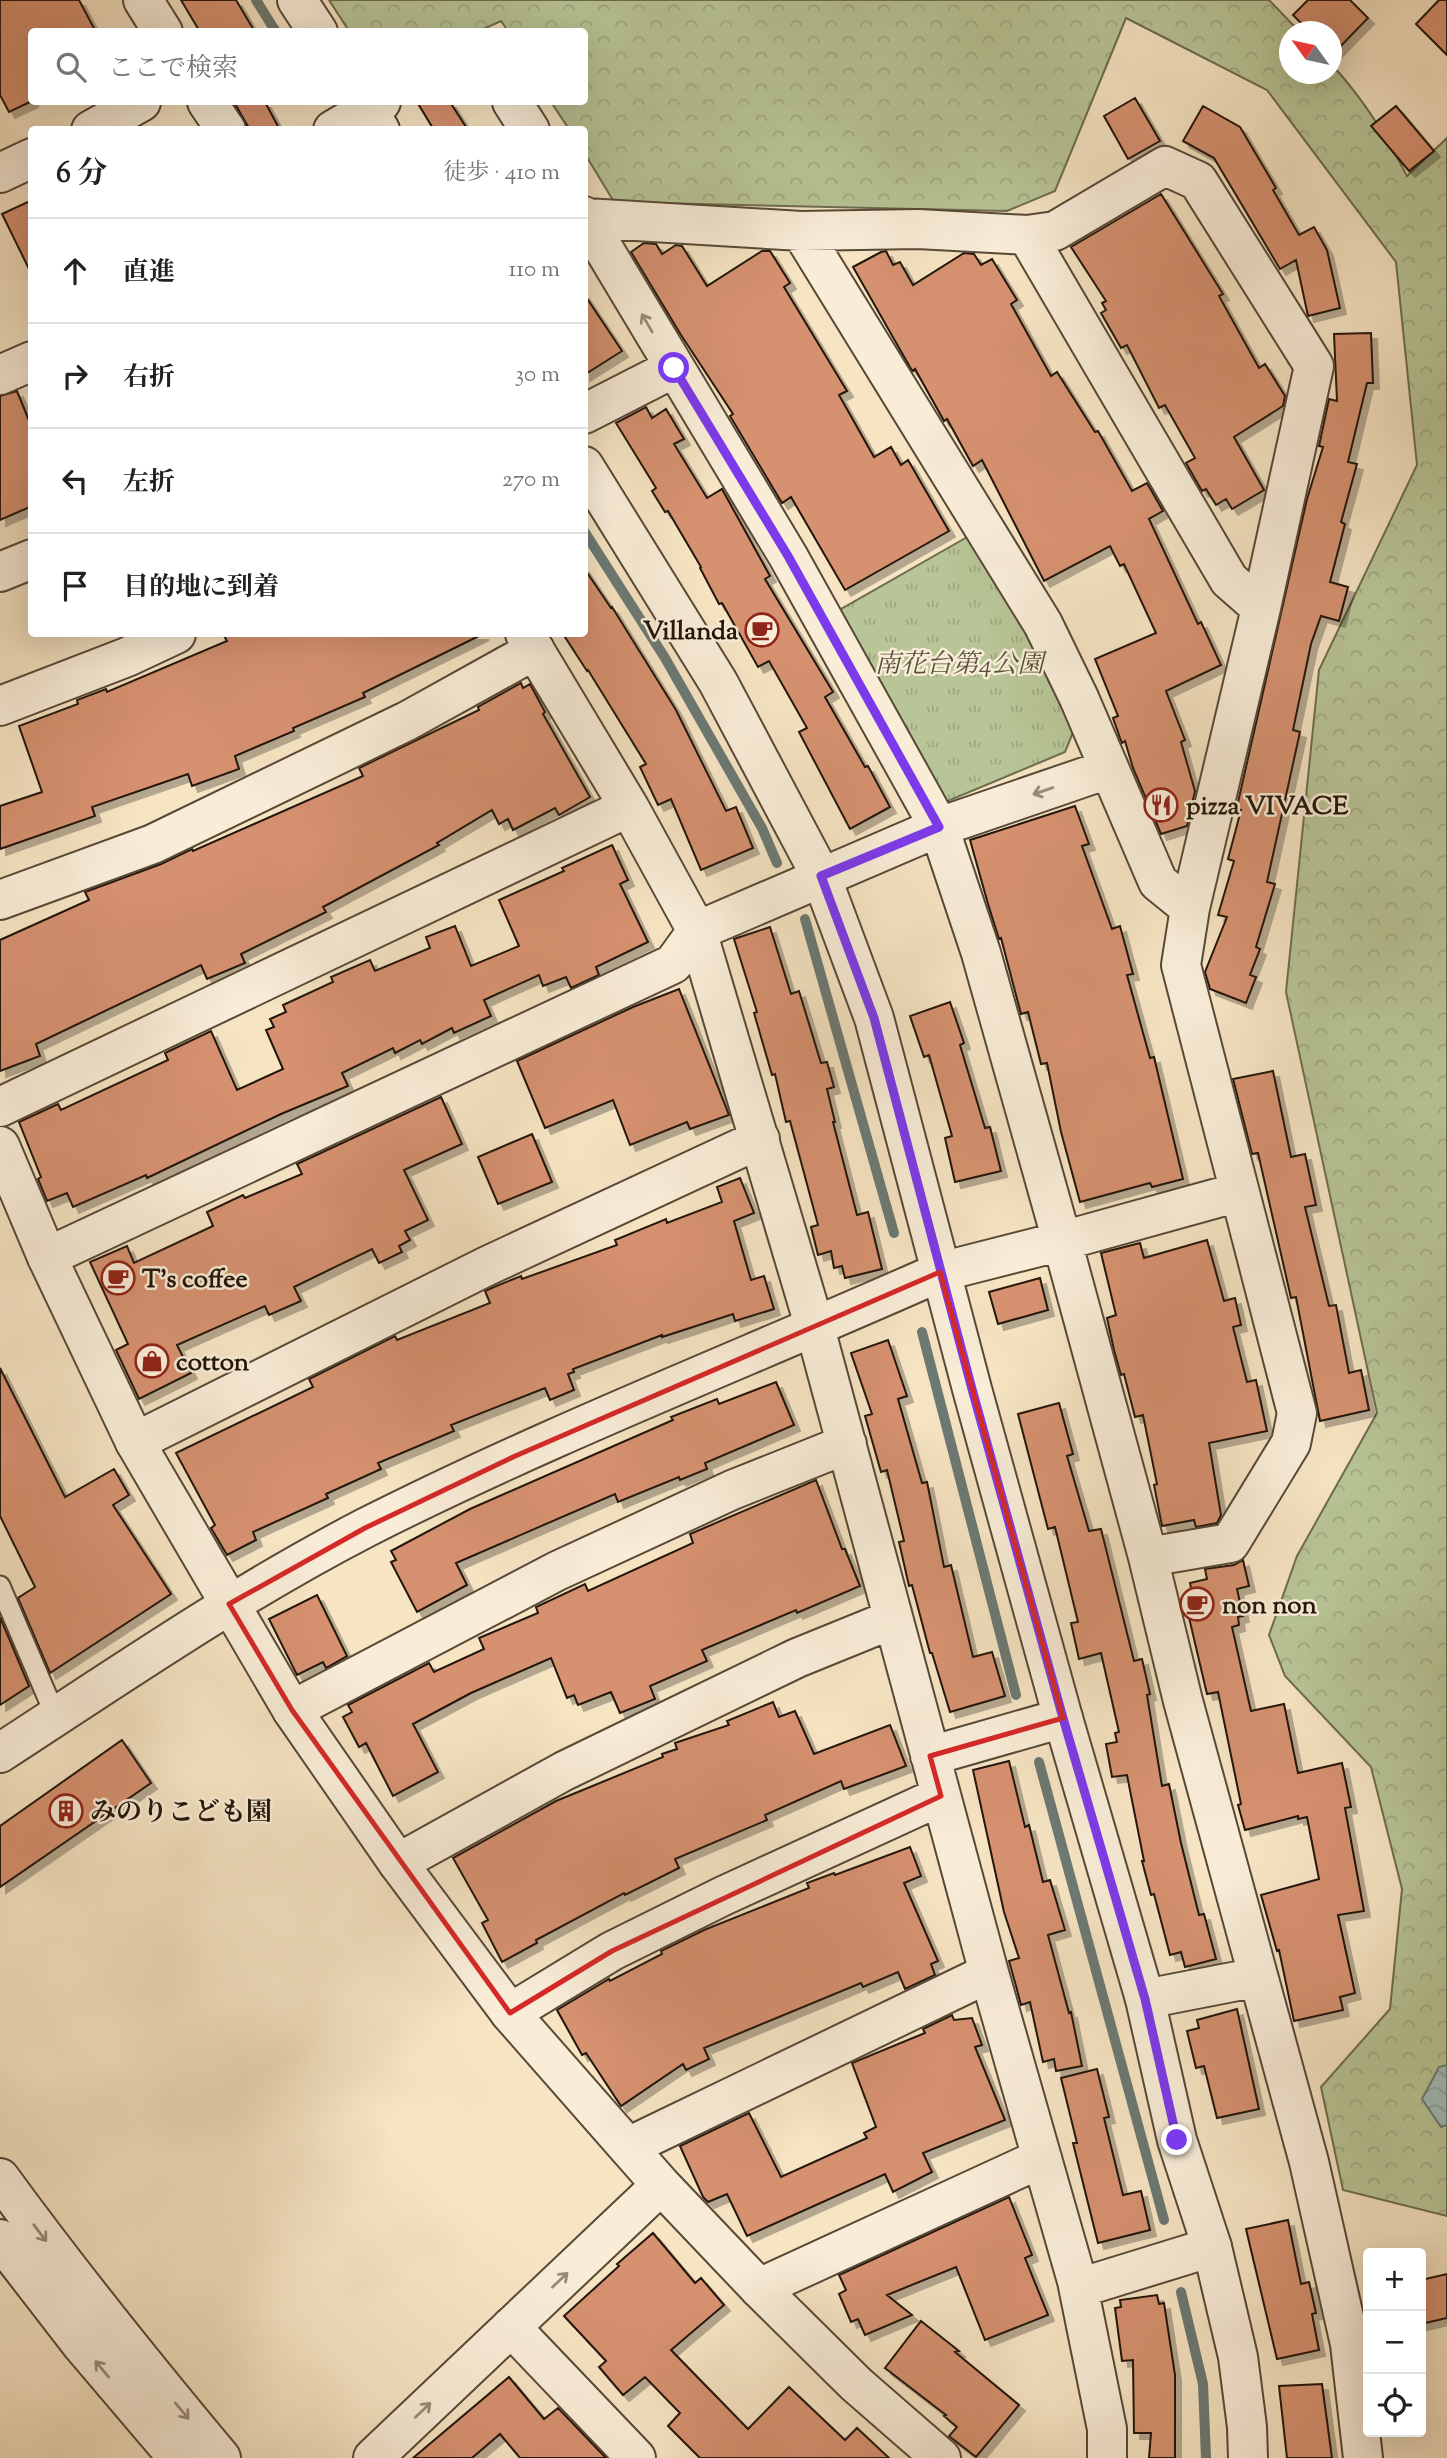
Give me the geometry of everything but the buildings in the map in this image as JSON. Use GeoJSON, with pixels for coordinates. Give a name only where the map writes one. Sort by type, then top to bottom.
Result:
{"type":"FeatureCollection","features":[{"type":"Feature","properties":{"kind":"street"},"geometry":{"type":"LineString","coordinates":[[143,0],[160,28]]}},
{"type":"Feature","properties":{"kind":"street"},"geometry":{"type":"LineString","coordinates":[[297,0],[315,28]]}},
{"type":"Feature","properties":{"kind":"street"},"geometry":{"type":"LineString","coordinates":[[98,126],[136,105]]}},
{"type":"Feature","properties":{"kind":"street"},"geometry":{"type":"LineString","coordinates":[[209,105],[223,126]]}},
{"type":"Feature","properties":{"kind":"street"},"geometry":{"type":"LineString","coordinates":[[514,105],[527,126]]}},
{"type":"Feature","properties":{"kind":"street"},"geometry":{"type":"LineString","coordinates":[[341,126],[373,110]]}},
{"type":"Feature","properties":{"kind":"street"},"geometry":{"type":"LineString","coordinates":[[0,173],[28,160]]}},
{"type":"Feature","properties":{"kind":"street"},"geometry":{"type":"LineString","coordinates":[[588,217],[801,231],[918,229],[1027,235],[1055,232],[1165,166],[1198,181],[1314,366],[1261,608],[1190,908],[1181,965],[1297,1413],[1291,1443],[1230,1543],[1147,1557]]}},
{"type":"Feature","properties":{"kind":"street"},"geometry":{"type":"LineString","coordinates":[[588,222],[788,556],[939,827],[981,953],[1062,1241],[1183,1701],[1309,2162],[1347,2331],[1363,2458]]}},
{"type":"Feature","properties":{"kind":"street"},"geometry":{"type":"LineString","coordinates":[[801,231],[1043,624],[1079,698],[1158,882],[1190,908]]}},
{"type":"Feature","properties":{"kind":"street"},"geometry":{"type":"LineString","coordinates":[[1027,235],[1229,580],[1261,608]]}},
{"type":"Feature","properties":{"kind":"street"},"geometry":{"type":"LineString","coordinates":[[0,375],[28,362]]}},
{"type":"Feature","properties":{"kind":"street"},"geometry":{"type":"LineString","coordinates":[[588,412],[674,368]]}},
{"type":"Feature","properties":{"kind":"street"},"geometry":{"type":"LineString","coordinates":[[588,472],[718,682],[821,876],[874,1018],[940,1272],[1063,1718],[1145,1999],[1177,2140],[1212,2247],[1238,2357],[1248,2458]]}},
{"type":"Feature","properties":{"kind":"street"},"geometry":{"type":"LineString","coordinates":[[0,572],[28,561]]}},
{"type":"Feature","properties":{"kind":"street"},"geometry":{"type":"LineString","coordinates":[[0,706],[127,657],[170,637]]}},
{"type":"Feature","properties":{"kind":"street"},"geometry":{"type":"LineString","coordinates":[[0,900],[153,844],[407,721],[530,642],[629,807],[697,931],[815,1328],[989,1973],[1079,2288],[1107,2429],[1107,2458]]}},
{"type":"Feature","properties":{"kind":"street"},"geometry":{"type":"LineString","coordinates":[[47,1257],[673,964],[697,931],[939,827],[1108,769]]}},
{"type":"Feature","properties":{"kind":"street"},"geometry":{"type":"LineString","coordinates":[[0,1107],[629,807]]}},
{"type":"Feature","properties":{"kind":"street"},"geometry":{"type":"LineString","coordinates":[[135,1443],[487,1266],[761,1139]]}},
{"type":"Feature","properties":{"kind":"street"},"geometry":{"type":"LineString","coordinates":[[0,1146],[47,1257],[135,1443],[292,1710],[398,1863],[510,2013],[660,2185],[856,2384],[941,2458]]}},
{"type":"Feature","properties":{"kind":"street"},"geometry":{"type":"LineString","coordinates":[[0,1753],[229,1604],[365,1528],[501,1463],[940,1272],[1239,1192]]}},
{"type":"Feature","properties":{"kind":"street"},"geometry":{"type":"LineString","coordinates":[[292,1710],[557,1571],[732,1490],[847,1444]]}},
{"type":"Feature","properties":{"kind":"street"},"geometry":{"type":"LineString","coordinates":[[398,1863],[564,1771],[797,1658],[893,1619]]}},
{"type":"Feature","properties":{"kind":"street"},"geometry":{"type":"LineString","coordinates":[[930,1756],[1063,1718]]}},
{"type":"Feature","properties":{"kind":"street"},"geometry":{"type":"LineString","coordinates":[[510,2013],[612,1951],[723,1896],[941,1796]]}},
{"type":"Feature","properties":{"kind":"street"},"geometry":{"type":"LineString","coordinates":[[628,2147],[989,1973]]}},
{"type":"Feature","properties":{"kind":"street"},"geometry":{"type":"LineString","coordinates":[[1145,1999],[1258,1977]]}},
{"type":"Feature","properties":{"kind":"street"},"geometry":{"type":"LineString","coordinates":[[759,2288],[1042,2158]]}},
{"type":"Feature","properties":{"kind":"street"},"geometry":{"type":"LineString","coordinates":[[0,2178],[136,2356],[221,2458]]}},
{"type":"Feature","properties":{"kind":"street"},"geometry":{"type":"LineString","coordinates":[[374,2458],[660,2185]]}},
{"type":"Feature","properties":{"kind":"street"},"geometry":{"type":"LineString","coordinates":[[0,2239],[81,2344],[178,2458]]}},
{"type":"Feature","properties":{"kind":"street"},"geometry":{"type":"LineString","coordinates":[[1079,2288],[1212,2247]]}},
{"type":"Feature","properties":{"kind":"street"},"geometry":{"type":"LineString","coordinates":[[511,2327],[636,2458]]}},
{"type":"Feature","properties":{"kind":"lane"},"geometry":{"type":"LineString","coordinates":[[0,1586],[56,1717]]}},
{"type":"Feature","properties":{"kind":"highlighted area"},"geometry":{"type":"Polygon","coordinates":[[[940,1272],[1063,1718],[930,1756],[941,1796],[612,1951],[510,2013],[292,1710],[229,1604],[365,1528],[513,1457],[940,1272]]]}},
{"type":"Feature","properties":{"kind":"green space"},"geometry":{"type":"Polygon","coordinates":[[[329,0],[1269,0],[1289,21],[1279,21],[1279,84],[1342,84],[1342,76],[1373,118],[1407,176],[1447,138],[1447,2216],[1343,2190],[1321,2087],[1390,2009],[1402,1889],[1371,1767],[1285,1676],[1269,1635],[1297,1556],[1377,1413],[1286,992],[1319,670],[1417,465],[1396,262],[1267,90],[1126,18],[1055,191],[1007,211],[614,202],[588,159],[588,126],[567,126],[553,105],[588,105],[588,28],[506,28],[501,21],[486,28],[347,28],[329,0]]]}},
{"type":"Feature","properties":{"kind":"green space","name":"南花台第4公園"},"geometry":{"type":"Polygon","coordinates":[[[976,532],[1034,632],[1074,730],[1065,752],[948,801],[931,797],[836,612],[976,532]]]}},
{"type":"Feature","properties":{"kind":"water"},"geometry":{"type":"Polygon","coordinates":[[[1447,2065],[1447,2125],[1441,2127],[1422,2099],[1439,2067],[1447,2065]]]}},
{"type":"Feature","properties":{"kind":"waterway"},"geometry":{"type":"LineString","coordinates":[[256,0],[274,28]]}},
{"type":"Feature","properties":{"kind":"waterway"},"geometry":{"type":"LineString","coordinates":[[588,537],[665,658],[762,828],[777,863]]}},
{"type":"Feature","properties":{"kind":"waterway"},"geometry":{"type":"LineString","coordinates":[[805,919],[894,1233]]}},
{"type":"Feature","properties":{"kind":"waterway"},"geometry":{"type":"LineString","coordinates":[[922,1332],[1016,1695]]}},
{"type":"Feature","properties":{"kind":"waterway"},"geometry":{"type":"LineString","coordinates":[[1039,1762],[1164,2220]]}},
{"type":"Feature","properties":{"kind":"waterway"},"geometry":{"type":"LineString","coordinates":[[1181,2292],[1203,2384],[1206,2458]]}},
{"type":"Feature","properties":{"kind":"place","name":"Villanda"},"geometry":{"type":"Point","coordinates":[762,630]}},
{"type":"Feature","properties":{"kind":"place","name":"pizza VIVACE"},"geometry":{"type":"Point","coordinates":[1161,805]}},
{"type":"Feature","properties":{"kind":"place","name":"T's coffee"},"geometry":{"type":"Point","coordinates":[118,1278]}},
{"type":"Feature","properties":{"kind":"place","name":"cotton"},"geometry":{"type":"Point","coordinates":[152,1361]}},
{"type":"Feature","properties":{"kind":"place","name":"non non"},"geometry":{"type":"Point","coordinates":[1197,1604]}},
{"type":"Feature","properties":{"kind":"place","name":"みのりこども園"},"geometry":{"type":"Point","coordinates":[66,1811]}},
{"type":"Feature","properties":{"kind":"route"},"geometry":{"type":"LineString","coordinates":[[674,368],[788,556],[939,827],[821,876],[874,1018],[972,1389],[1063,1718],[1145,1999],[1177,2140]]}}]}
